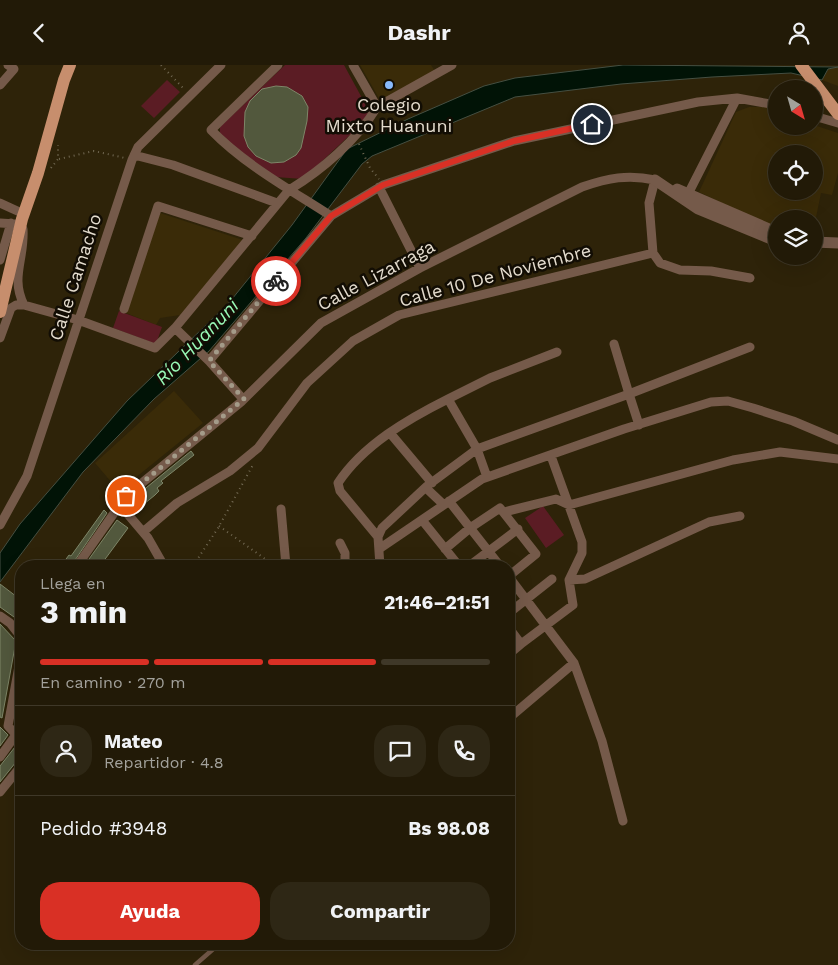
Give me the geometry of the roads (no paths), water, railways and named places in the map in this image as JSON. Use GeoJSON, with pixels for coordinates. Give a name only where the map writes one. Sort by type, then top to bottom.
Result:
{"type":"FeatureCollection","features":[{"type":"Feature","properties":{"kind":"main road"},"geometry":{"type":"LineString","coordinates":[[0,312],[20,220],[70,65]]}},
{"type":"Feature","properties":{"kind":"main road"},"geometry":{"type":"LineString","coordinates":[[801,65],[838,114]]}},
{"type":"Feature","properties":{"kind":"street"},"geometry":{"type":"LineString","coordinates":[[0,85],[14,69],[8,65]]}},
{"type":"Feature","properties":{"kind":"street","name":"Calle Camacho"},"geometry":{"type":"LineString","coordinates":[[0,525],[26,476],[133,157],[138,147],[220,65]]}},
{"type":"Feature","properties":{"kind":"street"},"geometry":{"type":"LineString","coordinates":[[278,65],[210,130],[220,140],[289,190],[328,215]]}},
{"type":"Feature","properties":{"kind":"street"},"geometry":{"type":"LineString","coordinates":[[353,65],[377,107]]}},
{"type":"Feature","properties":{"kind":"street"},"geometry":{"type":"LineString","coordinates":[[0,338],[11,308],[16,305],[24,305],[78,320],[155,348],[175,328],[289,190],[314,175],[359,131],[377,107],[452,65]]}},
{"type":"Feature","properties":{"kind":"street"},"geometry":{"type":"LineString","coordinates":[[207,359],[328,215],[381,186],[514,141],[698,102],[737,99],[768,104]]}},
{"type":"Feature","properties":{"kind":"street"},"geometry":{"type":"LineString","coordinates":[[686,196],[737,99]]}},
{"type":"Feature","properties":{"kind":"street"},"geometry":{"type":"LineString","coordinates":[[823,119],[838,123]]}},
{"type":"Feature","properties":{"kind":"street"},"geometry":{"type":"LineString","coordinates":[[133,157],[173,165],[277,203]]}},
{"type":"Feature","properties":{"kind":"street","name":"Calle Lizarraga"},"geometry":{"type":"LineString","coordinates":[[81,560],[126,496],[244,399],[320,323],[420,268],[582,187],[621,176],[655,180]]}},
{"type":"Feature","properties":{"kind":"street"},"geometry":{"type":"LineString","coordinates":[[750,278],[711,271],[680,270],[660,263],[653,253],[650,203],[655,180],[686,196],[768,229]]}},
{"type":"Feature","properties":{"kind":"street"},"geometry":{"type":"LineString","coordinates":[[381,186],[420,268]]}},
{"type":"Feature","properties":{"kind":"street"},"geometry":{"type":"LineString","coordinates":[[686,196],[698,209],[768,238]]}},
{"type":"Feature","properties":{"kind":"street"},"geometry":{"type":"LineString","coordinates":[[0,203],[20,220],[24,244],[17,291],[24,305]]}},
{"type":"Feature","properties":{"kind":"street"},"geometry":{"type":"LineString","coordinates":[[124,309],[158,206],[252,236]]}},
{"type":"Feature","properties":{"kind":"street"},"geometry":{"type":"LineString","coordinates":[[0,223],[20,220]]}},
{"type":"Feature","properties":{"kind":"street"},"geometry":{"type":"LineString","coordinates":[[0,260],[20,220]]}},
{"type":"Feature","properties":{"kind":"street"},"geometry":{"type":"LineString","coordinates":[[823,242],[838,243]]}},
{"type":"Feature","properties":{"kind":"street"},"geometry":{"type":"LineString","coordinates":[[823,249],[838,250]]}},
{"type":"Feature","properties":{"kind":"street","name":"Calle 10 De Noviembre"},"geometry":{"type":"LineString","coordinates":[[143,533],[177,503],[230,471],[258,448],[307,383],[353,341],[399,315],[653,253]]}},
{"type":"Feature","properties":{"kind":"street"},"geometry":{"type":"LineString","coordinates":[[175,328],[244,399]]}},
{"type":"Feature","properties":{"kind":"street"},"geometry":{"type":"LineString","coordinates":[[614,343],[640,425]]}},
{"type":"Feature","properties":{"kind":"street"},"geometry":{"type":"LineString","coordinates":[[380,560],[378,537],[382,528],[429,485],[477,449],[750,347]]}},
{"type":"Feature","properties":{"kind":"street"},"geometry":{"type":"LineString","coordinates":[[378,537],[340,491],[338,483],[346,472],[390,433],[416,415],[490,378],[557,352]]}},
{"type":"Feature","properties":{"kind":"street"},"geometry":{"type":"LineString","coordinates":[[448,399],[477,449],[487,477]]}},
{"type":"Feature","properties":{"kind":"street"},"geometry":{"type":"LineString","coordinates":[[379,549],[487,477],[711,402],[728,401],[793,421],[838,440]]}},
{"type":"Feature","properties":{"kind":"street"},"geometry":{"type":"LineString","coordinates":[[390,433],[429,485],[470,528],[496,560]]}},
{"type":"Feature","properties":{"kind":"street"},"geometry":{"type":"LineString","coordinates":[[504,512],[556,499],[569,505],[733,460],[780,452],[838,459]]}},
{"type":"Feature","properties":{"kind":"street"},"geometry":{"type":"LineString","coordinates":[[515,649],[573,605],[569,580],[582,553],[582,548],[551,456]]}},
{"type":"Feature","properties":{"kind":"street"},"geometry":{"type":"LineString","coordinates":[[120,505],[143,533],[161,560]]}},
{"type":"Feature","properties":{"kind":"street"},"geometry":{"type":"LineString","coordinates":[[445,549],[470,528],[500,508],[518,529],[536,555],[515,572]]}},
{"type":"Feature","properties":{"kind":"street"},"geometry":{"type":"LineString","coordinates":[[281,509],[285,560]]}},
{"type":"Feature","properties":{"kind":"street"},"geometry":{"type":"LineString","coordinates":[[569,580],[586,579],[709,522],[740,516]]}},
{"type":"Feature","properties":{"kind":"street"},"geometry":{"type":"LineString","coordinates":[[422,520],[453,560]]}},
{"type":"Feature","properties":{"kind":"street"},"geometry":{"type":"LineString","coordinates":[[477,560],[518,529]]}},
{"type":"Feature","properties":{"kind":"street"},"geometry":{"type":"LineString","coordinates":[[340,543],[345,553],[345,560]]}},
{"type":"Feature","properties":{"kind":"street"},"geometry":{"type":"LineString","coordinates":[[515,608],[552,579]]}},
{"type":"Feature","properties":{"kind":"street"},"geometry":{"type":"LineString","coordinates":[[515,585],[574,663],[602,741],[623,821]]}},
{"type":"Feature","properties":{"kind":"street"},"geometry":{"type":"LineString","coordinates":[[0,616],[15,629]]}},
{"type":"Feature","properties":{"kind":"street"},"geometry":{"type":"LineString","coordinates":[[515,636],[521,644]]}},
{"type":"Feature","properties":{"kind":"street"},"geometry":{"type":"LineString","coordinates":[[515,713],[574,663]]}},
{"type":"Feature","properties":{"kind":"street"},"geometry":{"type":"LineString","coordinates":[[15,679],[4,724],[15,735]]}},
{"type":"Feature","properties":{"kind":"street"},"geometry":{"type":"LineString","coordinates":[[0,757],[15,741]]}},
{"type":"Feature","properties":{"kind":"street"},"geometry":{"type":"LineString","coordinates":[[0,792],[15,773]]}},
{"type":"Feature","properties":{"kind":"lane"},"geometry":{"type":"LineString","coordinates":[[195,965],[212,950]]}},
{"type":"Feature","properties":{"kind":"water","name":"Río Huanuni"},"geometry":{"type":"Polygon","coordinates":[[[623,65],[838,67],[828,69],[822,80],[791,73],[712,77],[621,84],[515,97],[372,156],[362,164],[306,238],[209,351],[154,399],[83,472],[0,582],[0,553],[20,524],[127,401],[228,304],[292,225],[347,149],[408,119],[484,86],[515,78],[623,65]]]}},
{"type":"Feature","properties":{"kind":"place","name":"Colegio Mixto Huanuni"},"geometry":{"type":"Point","coordinates":[389,85]}}]}
